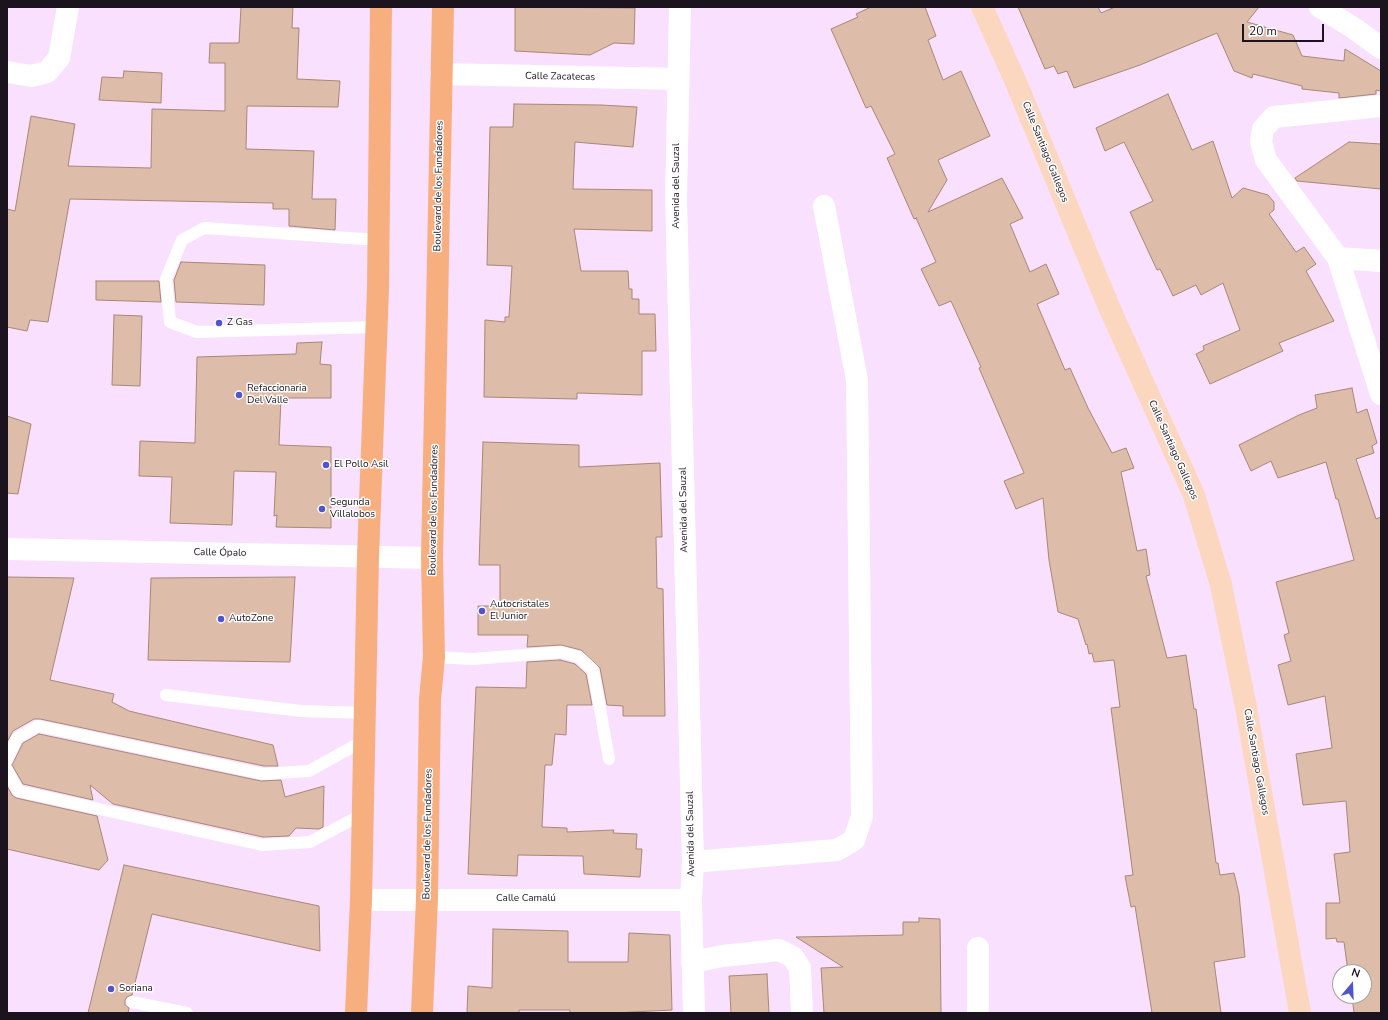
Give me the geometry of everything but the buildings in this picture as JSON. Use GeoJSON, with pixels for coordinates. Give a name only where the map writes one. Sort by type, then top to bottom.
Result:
{"type":"FeatureCollection","features":[{"type":"Feature","properties":{"kind":"main road"},"geometry":{"type":"LineString","coordinates":[[356,1013],[361,900],[368,557],[376,327],[381,7]]}},
{"type":"Feature","properties":{"kind":"main road","name":"Boulevard de los Fundadores"},"geometry":{"type":"LineString","coordinates":[[422,1013],[427,898],[430,699],[434,657],[432,558],[443,7]]}},
{"type":"Feature","properties":{"kind":"street"},"geometry":{"type":"LineString","coordinates":[[7,72],[31,76],[47,72],[59,58],[68,7]]}},
{"type":"Feature","properties":{"kind":"street","name":"Avenida del Sauzal"},"geometry":{"type":"LineString","coordinates":[[680,7],[676,199],[693,862],[691,900],[694,1013]]}},
{"type":"Feature","properties":{"kind":"street","name":"Calle Santiago Gallegos"},"geometry":{"type":"LineString","coordinates":[[982,7],[1015,80],[1109,307],[1194,495],[1222,585],[1246,707],[1300,1013]]}},
{"type":"Feature","properties":{"kind":"street"},"geometry":{"type":"LineString","coordinates":[[1320,7],[1355,29],[1381,48]]}},
{"type":"Feature","properties":{"kind":"street","name":"Calle Zacatecas"},"geometry":{"type":"LineString","coordinates":[[441,74],[678,79]]}},
{"type":"Feature","properties":{"kind":"street"},"geometry":{"type":"LineString","coordinates":[[1381,106],[1274,117],[1263,129],[1261,142],[1266,160],[1338,258],[1381,394]]}},
{"type":"Feature","properties":{"kind":"street"},"geometry":{"type":"LineString","coordinates":[[693,862],[837,850],[854,840],[862,816],[857,380],[824,206]]}},
{"type":"Feature","properties":{"kind":"street"},"geometry":{"type":"LineString","coordinates":[[1338,258],[1381,261]]}},
{"type":"Feature","properties":{"kind":"street","name":"Calle Ópalo"},"geometry":{"type":"LineString","coordinates":[[7,548],[432,558]]}},
{"type":"Feature","properties":{"kind":"street","name":"Calle Camalú"},"geometry":{"type":"LineString","coordinates":[[361,900],[427,898],[691,900]]}},
{"type":"Feature","properties":{"kind":"street"},"geometry":{"type":"LineString","coordinates":[[978,948],[978,1013]]}},
{"type":"Feature","properties":{"kind":"street"},"geometry":{"type":"LineString","coordinates":[[692,962],[723,956],[778,950],[793,957],[800,968],[802,1013]]}},
{"type":"Feature","properties":{"kind":"lane"},"geometry":{"type":"LineString","coordinates":[[376,327],[197,332],[170,322],[166,278],[182,240],[204,228],[378,240]]}},
{"type":"Feature","properties":{"kind":"lane"},"geometry":{"type":"LineString","coordinates":[[434,657],[473,659],[561,652],[579,657],[593,670],[609,759]]}},
{"type":"Feature","properties":{"kind":"lane"},"geometry":{"type":"LineString","coordinates":[[166,695],[302,711],[365,713]]}},
{"type":"Feature","properties":{"kind":"lane"},"geometry":{"type":"LineString","coordinates":[[7,760],[17,738],[38,726],[263,774],[309,771],[365,740]]}},
{"type":"Feature","properties":{"kind":"lane"},"geometry":{"type":"LineString","coordinates":[[7,770],[18,790],[262,845],[310,842],[363,814]]}},
{"type":"Feature","properties":{"kind":"lane"},"geometry":{"type":"LineString","coordinates":[[132,1002],[187,1013]]}},
{"type":"Feature","properties":{"kind":"place","name":"Z Gas"},"geometry":{"type":"Point","coordinates":[219,323]}},
{"type":"Feature","properties":{"kind":"place","name":"Refaccionaria Del Valle"},"geometry":{"type":"Point","coordinates":[239,395]}},
{"type":"Feature","properties":{"kind":"place","name":"El Pollo Asil"},"geometry":{"type":"Point","coordinates":[326,465]}},
{"type":"Feature","properties":{"kind":"place","name":"Segunda Villalobos"},"geometry":{"type":"Point","coordinates":[322,509]}},
{"type":"Feature","properties":{"kind":"place","name":"Autocristales El Junior"},"geometry":{"type":"Point","coordinates":[482,611]}},
{"type":"Feature","properties":{"kind":"place","name":"AutoZone"},"geometry":{"type":"Point","coordinates":[221,619]}},
{"type":"Feature","properties":{"kind":"place","name":"Soriana"},"geometry":{"type":"Point","coordinates":[111,989]}}]}
